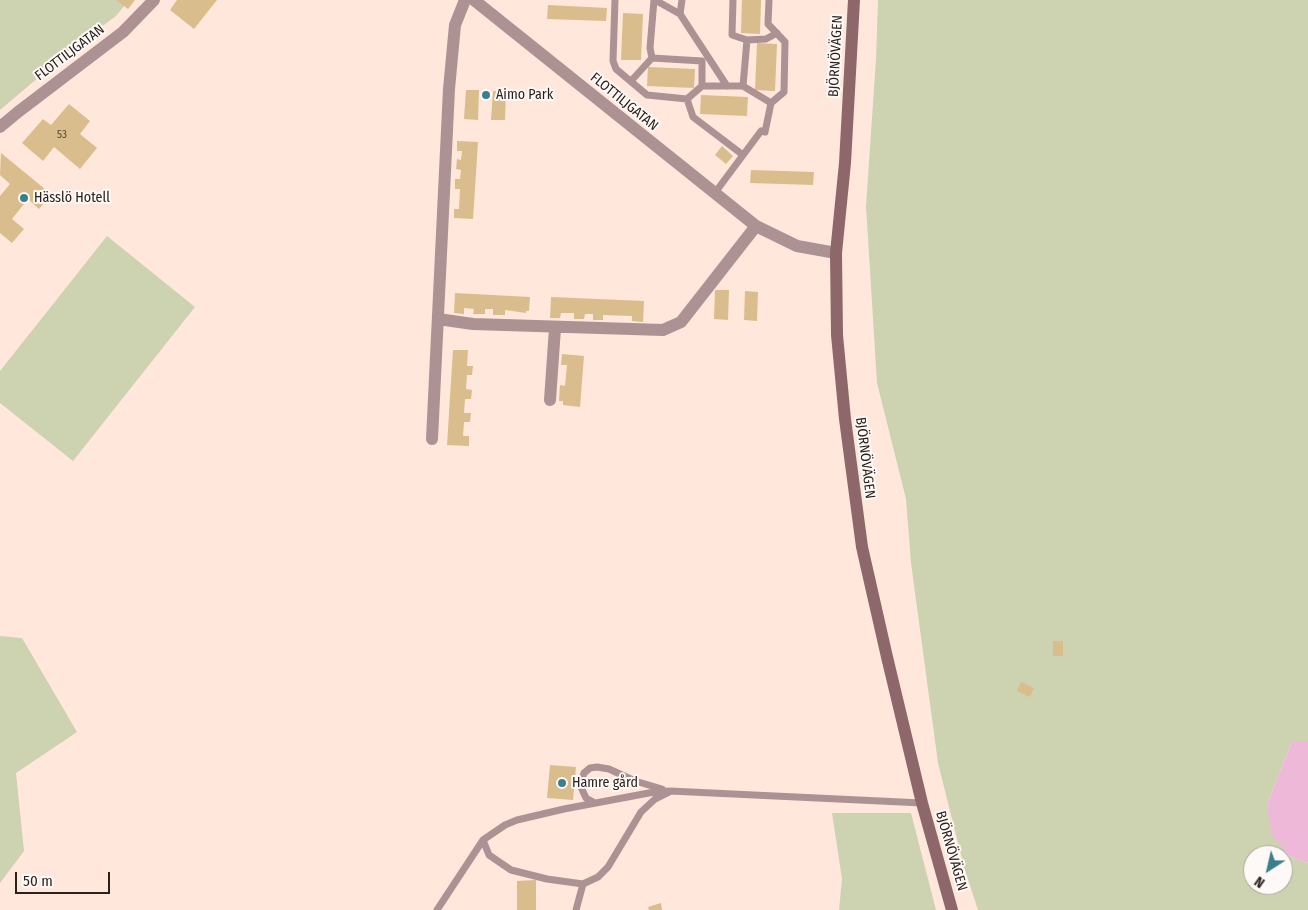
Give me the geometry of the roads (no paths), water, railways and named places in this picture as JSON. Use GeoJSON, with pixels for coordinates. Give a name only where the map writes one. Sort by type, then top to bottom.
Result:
{"type":"FeatureCollection","features":[{"type":"Feature","properties":{"kind":"main road","name":"BJÖRNÖVÄGEN"},"geometry":{"type":"LineString","coordinates":[[854,0],[845,163],[836,253],[835,294],[845,419],[862,546],[922,803],[952,910]]}},
{"type":"Feature","properties":{"kind":"street","name":"FLOTTILJGATAN"},"geometry":{"type":"LineString","coordinates":[[0,127],[123,32],[154,0]]}},
{"type":"Feature","properties":{"kind":"street"},"geometry":{"type":"LineString","coordinates":[[432,439],[449,89],[455,25],[465,0]]}},
{"type":"Feature","properties":{"kind":"street","name":"FLOTTILJGATAN"},"geometry":{"type":"LineString","coordinates":[[474,0],[756,226],[798,246],[836,253]]}},
{"type":"Feature","properties":{"kind":"street"},"geometry":{"type":"LineString","coordinates":[[438,319],[473,324],[555,328],[655,330],[672,327],[682,322],[756,226]]}},
{"type":"Feature","properties":{"kind":"street"},"geometry":{"type":"LineString","coordinates":[[550,400],[555,328]]}},
{"type":"Feature","properties":{"kind":"lane"},"geometry":{"type":"LineString","coordinates":[[616,0],[613,61],[616,69],[647,95],[687,99],[702,86],[743,86],[771,103]]}},
{"type":"Feature","properties":{"kind":"lane"},"geometry":{"type":"LineString","coordinates":[[652,58],[650,48],[654,0],[680,14],[705,59],[727,86]]}},
{"type":"Feature","properties":{"kind":"lane"},"geometry":{"type":"LineString","coordinates":[[680,14],[682,0]]}},
{"type":"Feature","properties":{"kind":"lane"},"geometry":{"type":"LineString","coordinates":[[733,0],[732,35],[747,40],[766,39],[777,33]]}},
{"type":"Feature","properties":{"kind":"lane"},"geometry":{"type":"LineString","coordinates":[[714,194],[763,132],[771,103],[784,92],[785,42],[768,24],[769,0]]}},
{"type":"Feature","properties":{"kind":"lane"},"geometry":{"type":"LineString","coordinates":[[743,86],[747,40]]}},
{"type":"Feature","properties":{"kind":"lane"},"geometry":{"type":"LineString","coordinates":[[631,81],[652,58],[705,59]]}},
{"type":"Feature","properties":{"kind":"lane"},"geometry":{"type":"LineString","coordinates":[[702,86],[705,59]]}},
{"type":"Feature","properties":{"kind":"lane"},"geometry":{"type":"LineString","coordinates":[[687,99],[693,117],[743,155]]}},
{"type":"Feature","properties":{"kind":"lane"},"geometry":{"type":"LineString","coordinates":[[596,803],[586,798],[580,785],[584,773],[590,768],[596,767],[609,769],[635,781],[670,791]]}},
{"type":"Feature","properties":{"kind":"lane"},"geometry":{"type":"LineString","coordinates":[[483,840],[489,855],[511,870],[547,879],[583,884],[598,877],[608,867],[641,812],[655,799],[670,791]]}},
{"type":"Feature","properties":{"kind":"lane"},"geometry":{"type":"LineString","coordinates":[[437,910],[483,840],[505,825],[517,820],[654,792],[670,791],[922,803]]}},
{"type":"Feature","properties":{"kind":"lane"},"geometry":{"type":"LineString","coordinates":[[576,910],[583,884]]}},
{"type":"Feature","properties":{"kind":"place","name":"Aimo Park"},"geometry":{"type":"Point","coordinates":[486,95]}},
{"type":"Feature","properties":{"kind":"place","name":"Hässlö Hotell"},"geometry":{"type":"Point","coordinates":[24,198]}},
{"type":"Feature","properties":{"kind":"place","name":"Hamre gård"},"geometry":{"type":"Point","coordinates":[562,783]}}]}
